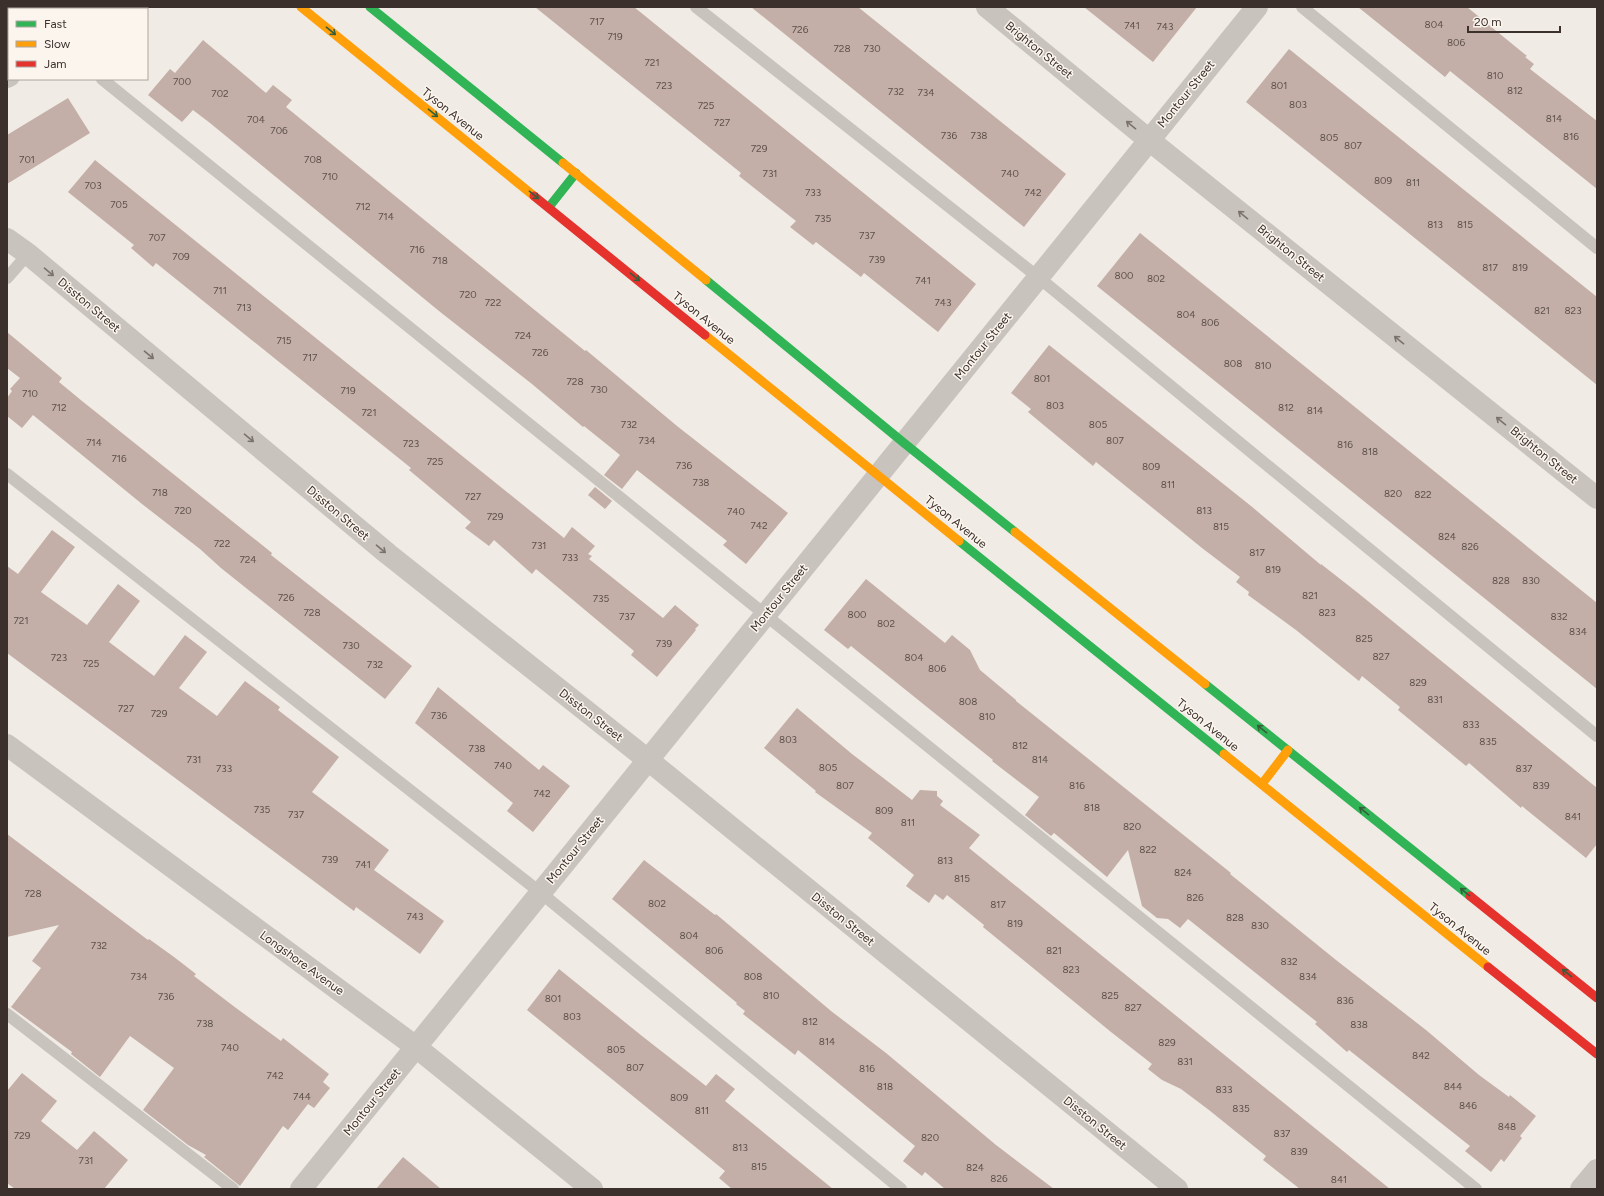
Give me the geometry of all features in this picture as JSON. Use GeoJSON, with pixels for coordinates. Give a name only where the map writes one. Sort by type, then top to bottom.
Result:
{"type":"FeatureCollection","features":[{"type":"Feature","properties":{"kind":"street","name":"Tyson Avenue"},"geometry":{"type":"LineString","coordinates":[[301,7],[549,207],[878,476],[1597,1054]]}},
{"type":"Feature","properties":{"kind":"street"},"geometry":{"type":"LineString","coordinates":[[370,7],[576,173],[904,443],[1597,998]]}},
{"type":"Feature","properties":{"kind":"street","name":"Brighton Street"},"geometry":{"type":"LineString","coordinates":[[987,7],[1149,140],[1597,498]]}},
{"type":"Feature","properties":{"kind":"street","name":"Montour Street"},"geometry":{"type":"LineString","coordinates":[[301,1189],[1257,7]]}},
{"type":"Feature","properties":{"kind":"street"},"geometry":{"type":"LineString","coordinates":[[549,207],[576,173]]}},
{"type":"Feature","properties":{"kind":"street","name":"Disston Street"},"geometry":{"type":"LineString","coordinates":[[7,239],[28,254],[388,554],[648,760],[1177,1189]]}},
{"type":"Feature","properties":{"kind":"street","name":"Longshore Avenue"},"geometry":{"type":"LineString","coordinates":[[7,745],[416,1047],[592,1189]]}},
{"type":"Feature","properties":{"kind":"street"},"geometry":{"type":"LineString","coordinates":[[1262,784],[1288,750]]}},
{"type":"Feature","properties":{"kind":"street"},"geometry":{"type":"LineString","coordinates":[[1581,1189],[1597,1170]]}},
{"type":"Feature","properties":{"kind":"lane"},"geometry":{"type":"LineString","coordinates":[[696,7],[1038,277],[1597,736]]}},
{"type":"Feature","properties":{"kind":"lane"},"geometry":{"type":"LineString","coordinates":[[1302,7],[1597,248]]}},
{"type":"Feature","properties":{"kind":"lane"},"geometry":{"type":"LineString","coordinates":[[103,80],[1476,1189]]}},
{"type":"Feature","properties":{"kind":"lane"},"geometry":{"type":"LineString","coordinates":[[7,278],[28,254]]}},
{"type":"Feature","properties":{"kind":"lane"},"geometry":{"type":"LineString","coordinates":[[7,474],[541,893],[900,1189]]}},
{"type":"Feature","properties":{"kind":"lane"},"geometry":{"type":"LineString","coordinates":[[7,1014],[233,1189]]}},
{"type":"Feature","properties":{"kind":"building"},"geometry":{"type":"Polygon","coordinates":[[[535,7],[634,7],[976,284],[938,332],[864,273],[861,277],[816,242],[813,245],[790,227],[796,221],[739,176],[741,173],[535,7]]]}},
{"type":"Feature","properties":{"kind":"building"},"geometry":{"type":"Polygon","coordinates":[[[751,7],[858,7],[1066,174],[1024,227],[751,7]]]}},
{"type":"Feature","properties":{"kind":"building"},"geometry":{"type":"Polygon","coordinates":[[[1084,7],[1197,7],[1153,62],[1084,7]]]}},
{"type":"Feature","properties":{"kind":"building"},"geometry":{"type":"Polygon","coordinates":[[[1358,7],[1467,7],[1527,56],[1525,57],[1534,64],[1530,69],[1597,121],[1597,189],[1450,71],[1445,77],[1358,7]]]}},
{"type":"Feature","properties":{"kind":"building"},"geometry":{"type":"Polygon","coordinates":[[[203,40],[266,93],[273,85],[292,100],[286,107],[585,351],[586,350],[677,426],[788,513],[746,564],[723,545],[727,541],[637,470],[622,489],[604,475],[620,455],[439,311],[193,110],[182,122],[148,95],[170,69],[175,73],[203,40]]]}},
{"type":"Feature","properties":{"kind":"building"},"geometry":{"type":"Polygon","coordinates":[[[1289,49],[1597,297],[1597,385],[1246,102],[1289,49]]]}},
{"type":"Feature","properties":{"kind":"building"},"geometry":{"type":"Polygon","coordinates":[[[68,98],[90,133],[7,184],[7,135],[68,98]]]}},
{"type":"Feature","properties":{"kind":"building"},"geometry":{"type":"Polygon","coordinates":[[[95,160],[564,538],[572,527],[595,546],[588,554],[592,556],[589,559],[663,618],[675,605],[699,625],[657,677],[631,655],[634,651],[536,569],[532,574],[494,540],[489,546],[465,528],[471,522],[409,470],[411,468],[156,263],[153,267],[131,248],[134,245],[68,192],[95,160]]]}},
{"type":"Feature","properties":{"kind":"building"},"geometry":{"type":"Polygon","coordinates":[[[1140,233],[1597,603],[1597,689],[1097,286],[1140,233]]]}},
{"type":"Feature","properties":{"kind":"building"},"geometry":{"type":"Polygon","coordinates":[[[7,332],[62,378],[59,382],[82,401],[272,553],[271,555],[412,666],[385,699],[33,415],[22,428],[7,416],[7,398],[12,391],[10,389],[20,378],[7,368],[7,332]]]}},
{"type":"Feature","properties":{"kind":"building"},"geometry":{"type":"Polygon","coordinates":[[[1049,345],[1251,506],[1321,565],[1358,593],[1597,788],[1597,844],[1586,858],[1522,806],[1521,808],[1469,763],[1466,766],[1398,710],[1400,707],[1362,676],[1359,681],[1296,630],[1248,595],[1249,592],[1236,582],[1240,577],[1096,462],[1093,466],[1028,412],[1031,409],[1011,393],[1049,345]]]}},
{"type":"Feature","properties":{"kind":"building"},"geometry":{"type":"Polygon","coordinates":[[[595,487],[612,501],[605,509],[588,495],[595,487]]]}},
{"type":"Feature","properties":{"kind":"building"},"geometry":{"type":"Polygon","coordinates":[[[52,530],[75,547],[41,592],[87,625],[118,584],[140,601],[109,642],[154,676],[185,635],[207,652],[179,688],[217,716],[245,681],[280,707],[278,710],[339,757],[312,792],[389,850],[374,870],[444,921],[420,954],[356,907],[354,911],[7,653],[7,566],[18,574],[52,530]]]}},
{"type":"Feature","properties":{"kind":"building"},"geometry":{"type":"Polygon","coordinates":[[[866,579],[945,643],[952,635],[970,650],[980,670],[1016,701],[1231,873],[1230,874],[1336,960],[1426,1030],[1479,1075],[1509,1097],[1510,1095],[1536,1116],[1520,1136],[1522,1138],[1504,1162],[1501,1159],[1491,1172],[1465,1151],[1470,1146],[1349,1050],[1347,1052],[1315,1024],[1317,1022],[1188,919],[1180,928],[1168,919],[1157,918],[1142,906],[1128,850],[1107,877],[1054,833],[1051,836],[1025,815],[1039,797],[992,761],[993,760],[851,646],[848,649],[824,630],[866,579]]]}},
{"type":"Feature","properties":{"kind":"building"},"geometry":{"type":"Polygon","coordinates":[[[438,687],[539,770],[543,765],[570,786],[533,832],[507,811],[513,803],[415,723],[438,687]]]}},
{"type":"Feature","properties":{"kind":"building"},"geometry":{"type":"Polygon","coordinates":[[[797,708],[852,754],[912,800],[920,790],[937,791],[937,796],[943,801],[940,805],[980,835],[969,848],[1390,1189],[1300,1189],[1263,1160],[1266,1156],[1209,1110],[1181,1089],[1162,1080],[1148,1069],[1152,1064],[983,927],[984,925],[947,895],[943,900],[935,894],[929,903],[906,886],[914,875],[868,838],[872,833],[815,792],[816,791],[764,748],[797,708]]]}},
{"type":"Feature","properties":{"kind":"building"},"geometry":{"type":"Polygon","coordinates":[[[7,834],[148,940],[149,939],[174,957],[196,974],[194,976],[236,1008],[281,1041],[283,1038],[329,1074],[323,1082],[330,1088],[314,1108],[308,1104],[288,1130],[283,1126],[240,1186],[204,1157],[206,1155],[188,1145],[143,1110],[174,1068],[130,1036],[100,1077],[71,1054],[72,1052],[11,1007],[41,968],[32,961],[59,925],[7,937],[7,834]]]}},
{"type":"Feature","properties":{"kind":"building"},"geometry":{"type":"Polygon","coordinates":[[[644,860],[715,915],[716,914],[831,1011],[886,1053],[996,1145],[1054,1189],[945,1189],[925,1172],[922,1176],[903,1161],[915,1146],[798,1050],[795,1055],[743,1014],[745,1011],[736,1004],[737,1003],[612,899],[644,860]]]}},
{"type":"Feature","properties":{"kind":"building"},"geometry":{"type":"Polygon","coordinates":[[[559,969],[706,1086],[716,1074],[735,1089],[725,1101],[833,1189],[732,1189],[719,1178],[725,1171],[527,1010],[559,969]]]}},
{"type":"Feature","properties":{"kind":"building"},"geometry":{"type":"Polygon","coordinates":[[[22,1073],[57,1101],[41,1121],[77,1150],[94,1131],[128,1160],[104,1189],[15,1189],[7,1183],[7,1091],[22,1073]]]}},
{"type":"Feature","properties":{"kind":"building"},"geometry":{"type":"Polygon","coordinates":[[[403,1157],[441,1189],[376,1189],[403,1157]]]}},
{"type":"Feature","properties":{"kind":"traffic: fast"},"geometry":{"type":"LineString","coordinates":[[370,7],[563,163]]}},
{"type":"Feature","properties":{"kind":"traffic: fast"},"geometry":{"type":"LineString","coordinates":[[549,207],[576,173]]}},
{"type":"Feature","properties":{"kind":"traffic: fast"},"geometry":{"type":"LineString","coordinates":[[706,280],[1015,532]]}},
{"type":"Feature","properties":{"kind":"traffic: fast"},"geometry":{"type":"LineString","coordinates":[[959,541],[1224,754]]}},
{"type":"Feature","properties":{"kind":"traffic: fast"},"geometry":{"type":"LineString","coordinates":[[1205,684],[1470,896]]}},
{"type":"Feature","properties":{"kind":"traffic: slow"},"geometry":{"type":"LineString","coordinates":[[301,7],[534,196]]}},
{"type":"Feature","properties":{"kind":"traffic: slow"},"geometry":{"type":"LineString","coordinates":[[563,163],[706,280]]}},
{"type":"Feature","properties":{"kind":"traffic: slow"},"geometry":{"type":"LineString","coordinates":[[705,335],[959,541]]}},
{"type":"Feature","properties":{"kind":"traffic: slow"},"geometry":{"type":"LineString","coordinates":[[1015,532],[1205,684]]}},
{"type":"Feature","properties":{"kind":"traffic: slow"},"geometry":{"type":"LineString","coordinates":[[1262,784],[1288,750]]}},
{"type":"Feature","properties":{"kind":"traffic: slow"},"geometry":{"type":"LineString","coordinates":[[1224,754],[1488,967]]}},
{"type":"Feature","properties":{"kind":"traffic: jam"},"geometry":{"type":"LineString","coordinates":[[534,196],[705,335]]}},
{"type":"Feature","properties":{"kind":"traffic: jam"},"geometry":{"type":"LineString","coordinates":[[1470,896],[1597,998]]}},
{"type":"Feature","properties":{"kind":"traffic: jam"},"geometry":{"type":"LineString","coordinates":[[1488,967],[1597,1054]]}}]}
